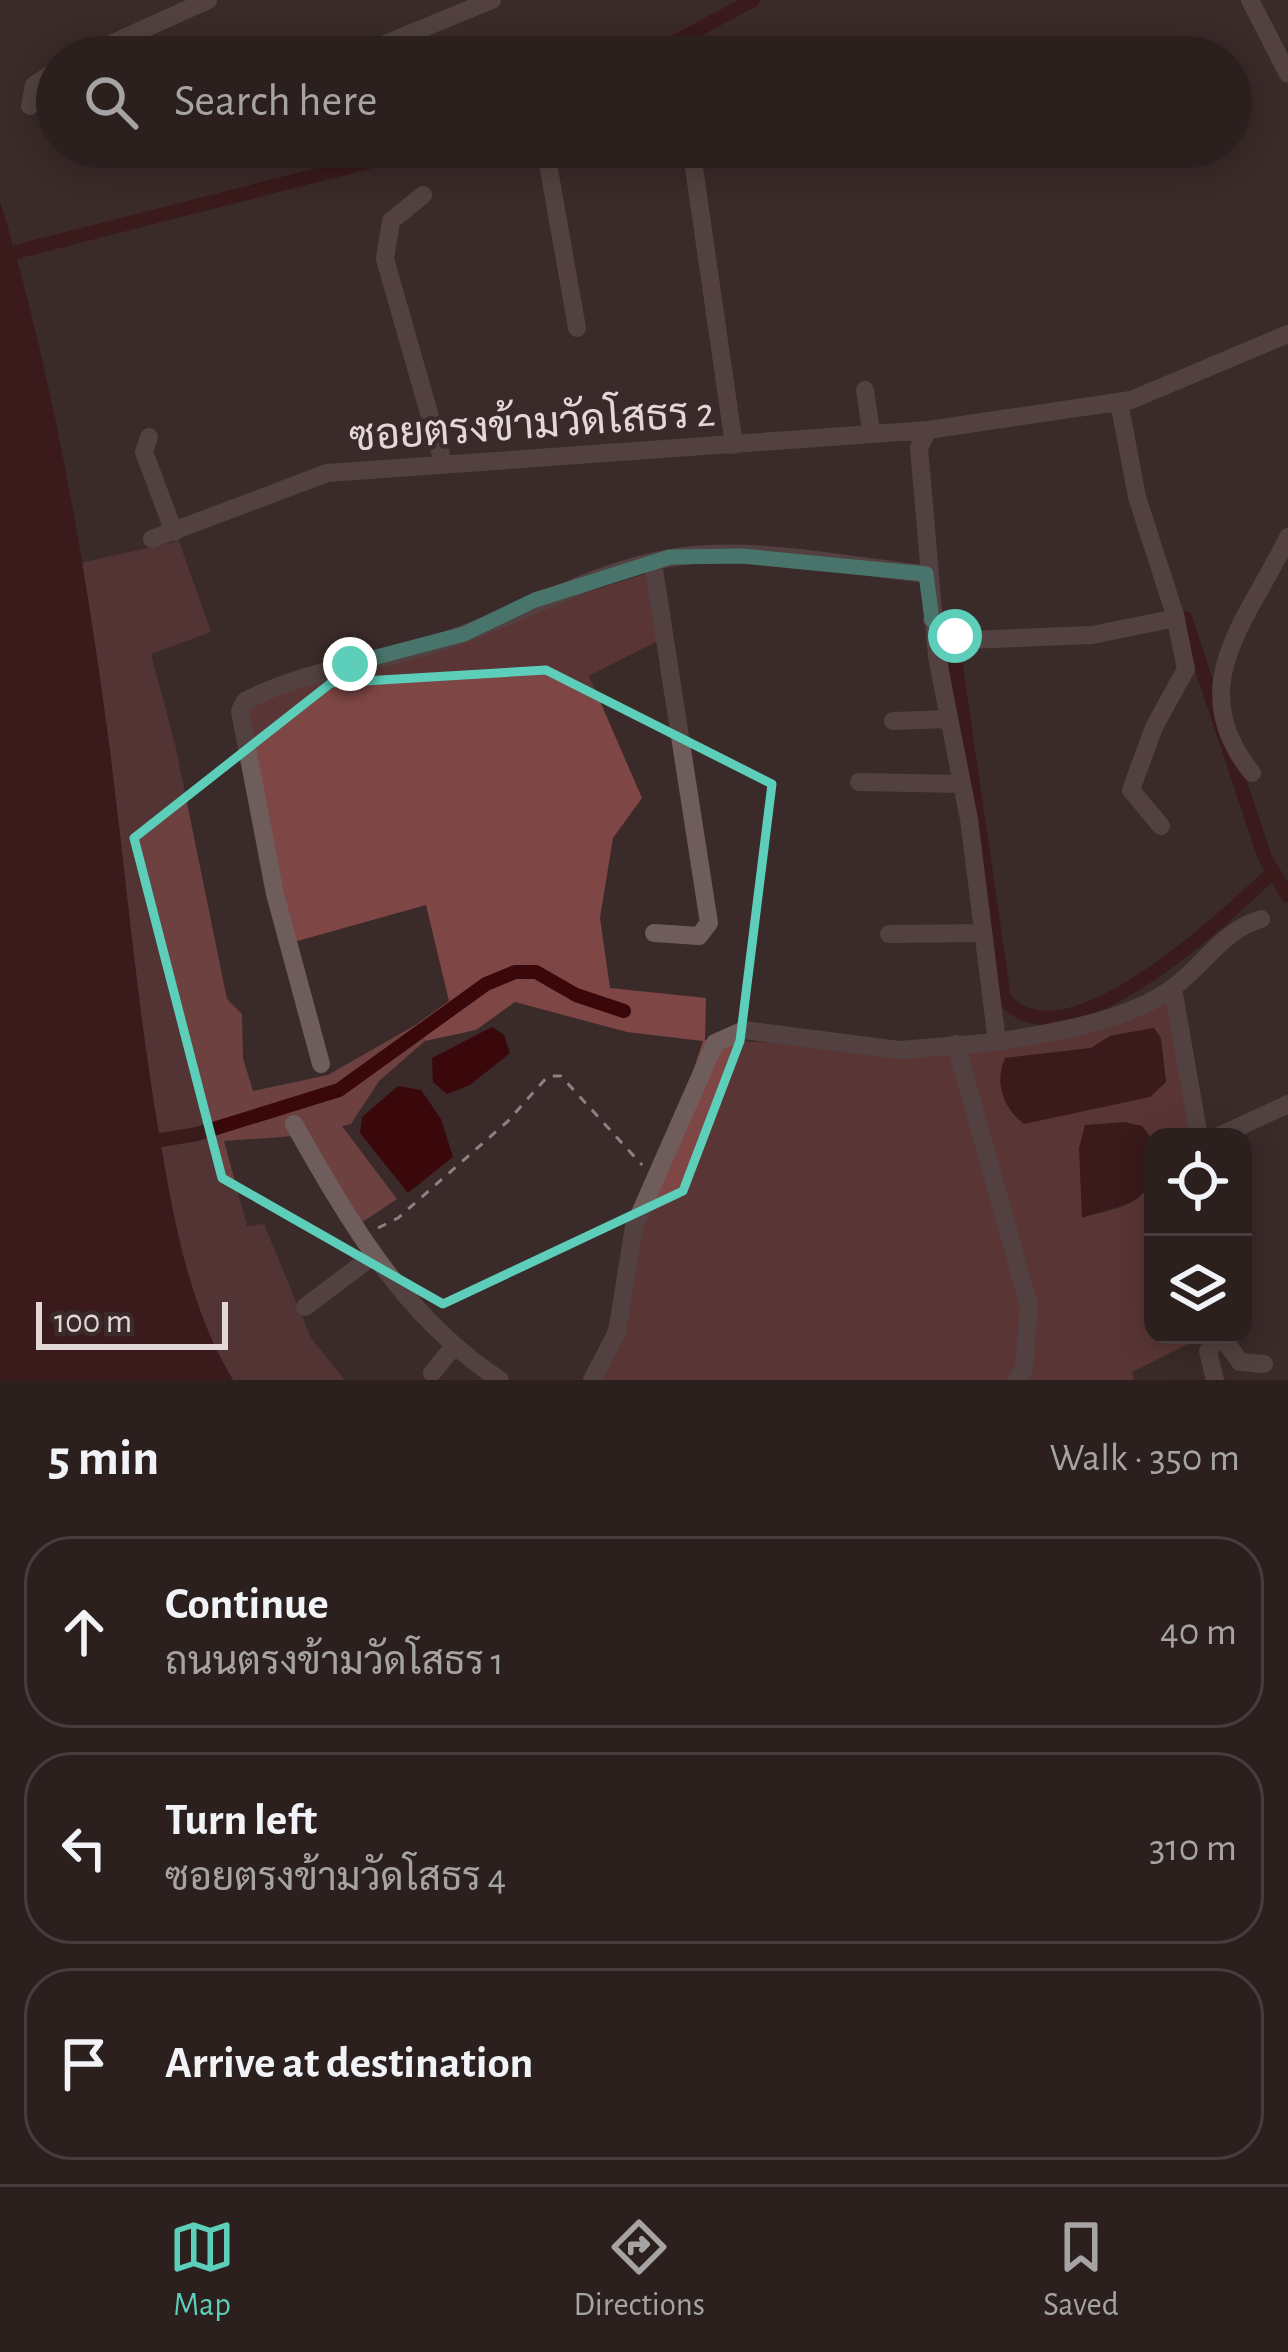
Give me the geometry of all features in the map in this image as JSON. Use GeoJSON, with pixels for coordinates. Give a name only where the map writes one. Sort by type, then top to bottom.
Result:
{"type":"FeatureCollection","features":[{"type":"Feature","properties":{"kind":"street"},"geometry":{"type":"LineString","coordinates":[[128,36],[208,0]]}},
{"type":"Feature","properties":{"kind":"street"},"geometry":{"type":"LineString","coordinates":[[404,36],[492,0]]}},
{"type":"Feature","properties":{"kind":"street"},"geometry":{"type":"LineString","coordinates":[[1250,0],[1288,74]]}},
{"type":"Feature","properties":{"kind":"street"},"geometry":{"type":"LineString","coordinates":[[30,106],[36,85]]}},
{"type":"Feature","properties":{"kind":"street"},"geometry":{"type":"LineString","coordinates":[[549,168],[577,328]]}},
{"type":"Feature","properties":{"kind":"street"},"geometry":{"type":"LineString","coordinates":[[694,168],[734,446]]}},
{"type":"Feature","properties":{"kind":"street"},"geometry":{"type":"LineString","coordinates":[[422,195],[401,208],[384,240],[443,462]]}},
{"type":"Feature","properties":{"kind":"street","name":"ซอยตรงข้ามวัดโสธร 2"},"geometry":{"type":"LineString","coordinates":[[152,539],[327,473],[928,430],[1119,402],[1288,334]]}},
{"type":"Feature","properties":{"kind":"street"},"geometry":{"type":"LineString","coordinates":[[866,390],[871,431]]}},
{"type":"Feature","properties":{"kind":"street"},"geometry":{"type":"LineString","coordinates":[[1119,402],[1137,497],[1186,669],[1154,727],[1131,790],[1161,826]]}},
{"type":"Feature","properties":{"kind":"street"},"geometry":{"type":"LineString","coordinates":[[928,430],[919,448],[926,574],[962,784],[997,1042]]}},
{"type":"Feature","properties":{"kind":"street"},"geometry":{"type":"LineString","coordinates":[[149,436],[143,452],[174,532]]}},
{"type":"Feature","properties":{"kind":"street"},"geometry":{"type":"LineString","coordinates":[[1252,773],[1222,709],[1220,669],[1288,537]]}},
{"type":"Feature","properties":{"kind":"street"},"geometry":{"type":"LineString","coordinates":[[321,1064],[274,894],[242,705],[350,664],[464,634],[535,600],[653,563],[742,556],[926,574]]}},
{"type":"Feature","properties":{"kind":"street"},"geometry":{"type":"LineString","coordinates":[[653,563],[709,923],[699,936],[653,933]]}},
{"type":"Feature","properties":{"kind":"street"},"geometry":{"type":"LineString","coordinates":[[932,620],[968,640],[1092,635],[1175,618]]}},
{"type":"Feature","properties":{"kind":"street"},"geometry":{"type":"LineString","coordinates":[[892,721],[949,719]]}},
{"type":"Feature","properties":{"kind":"street"},"geometry":{"type":"LineString","coordinates":[[859,782],[962,784]]}},
{"type":"Feature","properties":{"kind":"street"},"geometry":{"type":"LineString","coordinates":[[592,1380],[617,1331],[634,1227],[709,1052],[735,1032],[898,1050],[997,1042],[1091,1022],[1173,988],[1224,939],[1261,919]]}},
{"type":"Feature","properties":{"kind":"street"},"geometry":{"type":"LineString","coordinates":[[889,934],[982,933]]}},
{"type":"Feature","properties":{"kind":"street"},"geometry":{"type":"LineString","coordinates":[[1173,988],[1197,1128]]}},
{"type":"Feature","properties":{"kind":"street"},"geometry":{"type":"LineString","coordinates":[[956,1044],[1029,1306],[1024,1370],[1016,1380]]}},
{"type":"Feature","properties":{"kind":"street"},"geometry":{"type":"LineString","coordinates":[[1236,1128],[1288,1104]]}},
{"type":"Feature","properties":{"kind":"street"},"geometry":{"type":"LineString","coordinates":[[294,1124],[360,1237],[427,1325],[500,1380]]}},
{"type":"Feature","properties":{"kind":"street"},"geometry":{"type":"LineString","coordinates":[[305,1307],[374,1255]]}},
{"type":"Feature","properties":{"kind":"street"},"geometry":{"type":"LineString","coordinates":[[1214,1344],[1208,1351],[1215,1380]]}},
{"type":"Feature","properties":{"kind":"street"},"geometry":{"type":"LineString","coordinates":[[1227,1344],[1240,1362],[1264,1364]]}},
{"type":"Feature","properties":{"kind":"street"},"geometry":{"type":"LineString","coordinates":[[432,1373],[454,1346]]}},
{"type":"Feature","properties":{"kind":"street"},"geometry":{"type":"LineString","coordinates":[[464,1380],[477,1364]]}},
{"type":"Feature","properties":{"kind":"path"},"geometry":{"type":"LineString","coordinates":[[360,1237],[398,1218],[508,1121],[548,1076],[561,1076],[633,1158],[656,1175]]}},
{"type":"Feature","properties":{"kind":"highlighted area"},"geometry":{"type":"Polygon","coordinates":[[[546,670],[772,784],[740,1041],[683,1191],[443,1304],[222,1178],[134,838],[331,683],[546,670]]]}},
{"type":"Feature","properties":{"kind":"shaded area"},"geometry":{"type":"Polygon","coordinates":[[[0,201],[36,334],[78,538],[171,1201],[194,1293],[233,1380],[0,1380],[0,201]]]}},
{"type":"Feature","properties":{"kind":"shaded area"},"geometry":{"type":"Polygon","coordinates":[[[179,541],[211,632],[151,654],[175,744],[227,999],[242,1014],[243,1058],[253,1091],[328,1075],[417,1024],[425,1041],[379,1081],[351,1124],[342,1126],[397,1199],[358,1225],[295,1136],[224,1141],[247,1226],[264,1224],[311,1338],[345,1380],[233,1380],[187,1274],[158,1156],[80,563],[179,541]]]}},
{"type":"Feature","properties":{"kind":"shaded area"},"geometry":{"type":"Polygon","coordinates":[[[648,573],[659,640],[589,676],[642,798],[613,838],[600,918],[610,988],[706,998],[705,1040],[981,1051],[1172,1000],[1192,1128],[1142,1126],[1082,1217],[1119,1208],[1144,1191],[1144,1344],[1189,1344],[1132,1372],[1134,1380],[591,1380],[703,1041],[627,1032],[515,1002],[476,1030],[425,1041],[417,1024],[449,1001],[426,905],[294,942],[248,720],[250,708],[266,693],[648,573]],[[1153,1028],[1110,1036],[1091,1048],[1005,1058],[1166,1082],[1160,1038],[1153,1028]]]}},
{"type":"Feature","properties":{"kind":"shaded area"},"geometry":{"type":"Polygon","coordinates":[[[492,1027],[504,1035],[510,1053],[470,1085],[447,1094],[433,1082],[432,1058],[492,1027]]]}},
{"type":"Feature","properties":{"kind":"shaded area"},"geometry":{"type":"Polygon","coordinates":[[[1154,1028],[1161,1038],[1166,1082],[1150,1097],[1024,1124],[1006,1102],[1000,1076],[1005,1058],[1091,1048],[1110,1036],[1154,1028]]]}},
{"type":"Feature","properties":{"kind":"shaded area"},"geometry":{"type":"Polygon","coordinates":[[[398,1086],[421,1090],[441,1119],[453,1157],[408,1193],[360,1133],[362,1117],[398,1086]]]}},
{"type":"Feature","properties":{"kind":"shaded area"},"geometry":{"type":"Polygon","coordinates":[[[1124,1122],[1142,1126],[1144,1191],[1131,1202],[1082,1218],[1079,1148],[1085,1125],[1124,1122]]]}},
{"type":"Feature","properties":{"kind":"waterway"},"geometry":{"type":"LineString","coordinates":[[686,36],[753,0]]}},
{"type":"Feature","properties":{"kind":"waterway"},"geometry":{"type":"LineString","coordinates":[[0,256],[345,168]]}},
{"type":"Feature","properties":{"kind":"waterway"},"geometry":{"type":"LineString","coordinates":[[1185,618],[1265,858],[1288,896]]}},
{"type":"Feature","properties":{"kind":"waterway"},"geometry":{"type":"LineString","coordinates":[[953,646],[1004,998],[1031,1016],[1065,1016],[1103,1002],[1184,950],[1273,872]]}},
{"type":"Feature","properties":{"kind":"waterway"},"geometry":{"type":"LineString","coordinates":[[143,1143],[197,1134],[339,1090],[486,984],[515,972],[536,972],[576,995],[624,1011]]}},
{"type":"Feature","properties":{"kind":"route"},"geometry":{"type":"LineString","coordinates":[[350,664],[432,645],[535,600],[670,557],[742,556],[926,574],[932,620],[955,636]]}}]}
